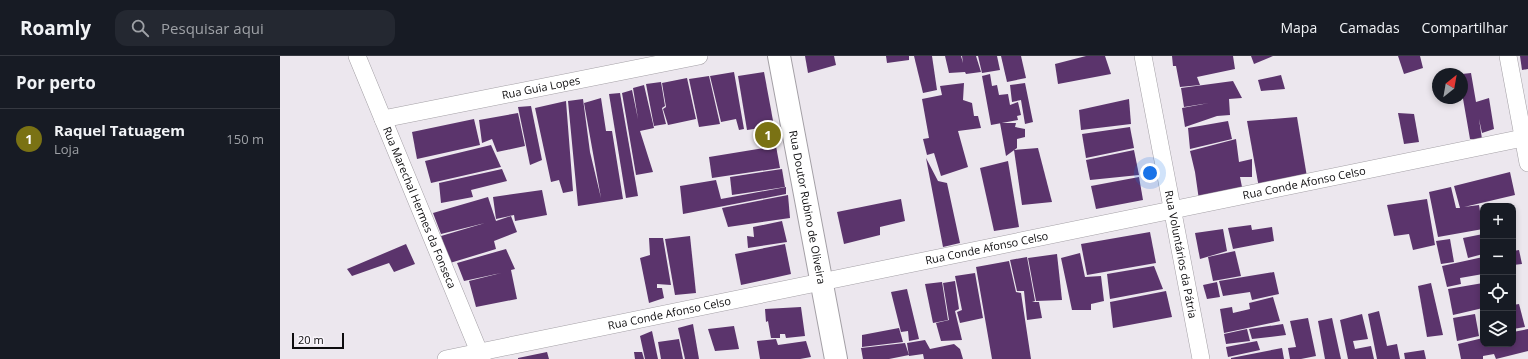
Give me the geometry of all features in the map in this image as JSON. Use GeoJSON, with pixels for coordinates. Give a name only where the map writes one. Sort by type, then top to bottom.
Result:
{"type":"FeatureCollection","features":[{"type":"Feature","properties":{"kind":"street","name":"Rua Marechal Hermes da Fonseca"},"geometry":{"type":"LineString","coordinates":[[357,56],[481,356]]}},
{"type":"Feature","properties":{"kind":"street","name":"Rua Guia Lopes"},"geometry":{"type":"LineString","coordinates":[[383,119],[699,56]]}},
{"type":"Feature","properties":{"kind":"street","name":"Rua Doutor Rubino de Oliveira"},"geometry":{"type":"LineString","coordinates":[[779,56],[836,359]]}},
{"type":"Feature","properties":{"kind":"street","name":"Rua Voluntários da Pátria"},"geometry":{"type":"LineString","coordinates":[[1143,56],[1201,359]]}},
{"type":"Feature","properties":{"kind":"street"},"geometry":{"type":"LineString","coordinates":[[1508,56],[1526,138],[1528,163]]}},
{"type":"Feature","properties":{"kind":"street","name":"Rua Conde Afonso Celso"},"geometry":{"type":"LineString","coordinates":[[446,359],[481,356],[822,282],[1526,138]]}},
{"type":"Feature","properties":{"kind":"building"},"geometry":{"type":"Polygon","coordinates":[[[805,56],[834,56],[836,65],[808,73],[805,56]]]}},
{"type":"Feature","properties":{"kind":"building"},"geometry":{"type":"Polygon","coordinates":[[[886,56],[909,56],[909,60],[887,63],[886,56]]]}},
{"type":"Feature","properties":{"kind":"building"},"geometry":{"type":"Polygon","coordinates":[[[914,56],[932,56],[937,90],[923,93],[914,56]]]}},
{"type":"Feature","properties":{"kind":"building"},"geometry":{"type":"Polygon","coordinates":[[[945,56],[961,56],[963,63],[962,56],[976,56],[981,72],[966,74],[965,72],[949,73],[945,56]]]}},
{"type":"Feature","properties":{"kind":"building"},"geometry":{"type":"Polygon","coordinates":[[[978,56],[997,56],[1000,70],[982,73],[978,56]]]}},
{"type":"Feature","properties":{"kind":"building"},"geometry":{"type":"Polygon","coordinates":[[[1001,56],[1021,56],[1026,78],[1007,82],[1001,56]]]}},
{"type":"Feature","properties":{"kind":"building"},"geometry":{"type":"Polygon","coordinates":[[[1086,56],[1105,56],[1111,74],[1058,84],[1055,64],[1086,56]]]}},
{"type":"Feature","properties":{"kind":"building"},"geometry":{"type":"Polygon","coordinates":[[[1172,56],[1233,56],[1235,69],[1197,77],[1200,85],[1180,87],[1176,66],[1173,66],[1172,56]]]}},
{"type":"Feature","properties":{"kind":"building"},"geometry":{"type":"Polygon","coordinates":[[[1251,56],[1273,56],[1254,64],[1251,56]]]}},
{"type":"Feature","properties":{"kind":"building"},"geometry":{"type":"Polygon","coordinates":[[[1398,56],[1420,56],[1423,68],[1404,74],[1398,56]]]}},
{"type":"Feature","properties":{"kind":"building"},"geometry":{"type":"Polygon","coordinates":[[[1520,56],[1528,56],[1528,69],[1522,70],[1520,56]]]}},
{"type":"Feature","properties":{"kind":"building"},"geometry":{"type":"Polygon","coordinates":[[[734,72],[744,129],[739,130],[736,119],[721,122],[710,76],[734,72]]]}},
{"type":"Feature","properties":{"kind":"building"},"geometry":{"type":"Polygon","coordinates":[[[764,72],[774,126],[747,130],[738,76],[764,72]]]}},
{"type":"Feature","properties":{"kind":"building"},"geometry":{"type":"Polygon","coordinates":[[[1468,73],[1471,73],[1476,102],[1489,98],[1494,129],[1482,133],[1479,119],[1482,139],[1470,139],[1464,104],[1468,104],[1468,73]]]}},
{"type":"Feature","properties":{"kind":"building"},"geometry":{"type":"Polygon","coordinates":[[[990,74],[992,86],[997,85],[999,95],[1008,94],[1010,105],[1018,102],[1021,115],[1017,116],[1018,120],[991,125],[982,76],[990,74]]]}},
{"type":"Feature","properties":{"kind":"building"},"geometry":{"type":"Polygon","coordinates":[[[1281,75],[1285,89],[1261,91],[1258,80],[1281,75]]]}},
{"type":"Feature","properties":{"kind":"building"},"geometry":{"type":"Polygon","coordinates":[[[709,76],[720,124],[699,127],[689,79],[709,76]]]}},
{"type":"Feature","properties":{"kind":"building"},"geometry":{"type":"Polygon","coordinates":[[[687,78],[696,119],[668,125],[663,109],[666,107],[662,83],[687,78]]]}},
{"type":"Feature","properties":{"kind":"building"},"geometry":{"type":"Polygon","coordinates":[[[1233,81],[1242,98],[1229,99],[1230,115],[1217,116],[1185,127],[1182,108],[1209,103],[1184,107],[1181,88],[1233,81]]]}},
{"type":"Feature","properties":{"kind":"building"},"geometry":{"type":"Polygon","coordinates":[[[661,82],[665,106],[662,108],[666,124],[654,126],[646,84],[661,82]]]}},
{"type":"Feature","properties":{"kind":"building"},"geometry":{"type":"Polygon","coordinates":[[[964,83],[963,100],[972,103],[974,116],[978,116],[981,128],[958,131],[968,167],[941,176],[934,153],[927,155],[923,139],[929,138],[922,99],[942,95],[940,86],[964,83]]]}},
{"type":"Feature","properties":{"kind":"building"},"geometry":{"type":"Polygon","coordinates":[[[1025,83],[1033,122],[1025,124],[1021,100],[1012,102],[1010,85],[1025,83]]]}},
{"type":"Feature","properties":{"kind":"building"},"geometry":{"type":"Polygon","coordinates":[[[644,85],[654,128],[640,131],[653,172],[636,175],[622,93],[632,90],[638,119],[633,88],[644,85]]]}},
{"type":"Feature","properties":{"kind":"building"},"geometry":{"type":"Polygon","coordinates":[[[620,93],[638,196],[626,198],[609,94],[620,93]]]}},
{"type":"Feature","properties":{"kind":"building"},"geometry":{"type":"Polygon","coordinates":[[[601,98],[606,131],[612,131],[623,199],[578,206],[568,101],[583,99],[590,152],[601,198],[584,103],[601,98]]]}},
{"type":"Feature","properties":{"kind":"building"},"geometry":{"type":"Polygon","coordinates":[[[1129,99],[1131,124],[1081,130],[1079,110],[1129,99]]]}},
{"type":"Feature","properties":{"kind":"building"},"geometry":{"type":"Polygon","coordinates":[[[566,101],[573,191],[563,193],[559,180],[551,182],[535,108],[566,101]]]}},
{"type":"Feature","properties":{"kind":"building"},"geometry":{"type":"Polygon","coordinates":[[[531,106],[542,160],[530,165],[518,107],[531,106]]]}},
{"type":"Feature","properties":{"kind":"building"},"geometry":{"type":"Polygon","coordinates":[[[518,113],[525,146],[497,152],[492,139],[482,143],[479,120],[518,113]]]}},
{"type":"Feature","properties":{"kind":"building"},"geometry":{"type":"Polygon","coordinates":[[[1398,113],[1414,114],[1419,142],[1404,144],[1398,113]]]}},
{"type":"Feature","properties":{"kind":"building"},"geometry":{"type":"Polygon","coordinates":[[[1297,117],[1307,177],[1259,188],[1247,121],[1297,117]]]}},
{"type":"Feature","properties":{"kind":"building"},"geometry":{"type":"Polygon","coordinates":[[[474,119],[480,145],[417,159],[412,132],[474,119]]]}},
{"type":"Feature","properties":{"kind":"building"},"geometry":{"type":"Polygon","coordinates":[[[1228,121],[1232,139],[1190,149],[1188,128],[1228,121]]]}},
{"type":"Feature","properties":{"kind":"building"},"geometry":{"type":"Polygon","coordinates":[[[1000,123],[1016,123],[1015,127],[1025,129],[1025,137],[1017,139],[1017,148],[1006,156],[1000,123]]]}},
{"type":"Feature","properties":{"kind":"building"},"geometry":{"type":"Polygon","coordinates":[[[1130,127],[1134,148],[1086,158],[1082,134],[1130,127]]]}},
{"type":"Feature","properties":{"kind":"building"},"geometry":{"type":"Polygon","coordinates":[[[1236,139],[1239,162],[1252,159],[1252,177],[1240,177],[1243,192],[1199,200],[1190,151],[1236,139]]]}},
{"type":"Feature","properties":{"kind":"building"},"geometry":{"type":"Polygon","coordinates":[[[491,145],[501,167],[431,183],[425,161],[491,145]]]}},
{"type":"Feature","properties":{"kind":"building"},"geometry":{"type":"Polygon","coordinates":[[[776,146],[780,168],[712,178],[709,157],[776,146]]]}},
{"type":"Feature","properties":{"kind":"building"},"geometry":{"type":"Polygon","coordinates":[[[1038,148],[1052,202],[1022,205],[1014,150],[1038,148]]]}},
{"type":"Feature","properties":{"kind":"building"},"geometry":{"type":"Polygon","coordinates":[[[1134,150],[1139,175],[1090,180],[1086,160],[1134,150]]]}},
{"type":"Feature","properties":{"kind":"building"},"geometry":{"type":"Polygon","coordinates":[[[926,158],[938,181],[947,183],[960,243],[943,247],[926,158]]]}},
{"type":"Feature","properties":{"kind":"building"},"geometry":{"type":"Polygon","coordinates":[[[1008,161],[1019,227],[994,231],[980,168],[1008,161]]]}},
{"type":"Feature","properties":{"kind":"building"},"geometry":{"type":"Polygon","coordinates":[[[502,169],[507,181],[471,190],[473,197],[441,203],[439,183],[502,169]]]}},
{"type":"Feature","properties":{"kind":"building"},"geometry":{"type":"Polygon","coordinates":[[[782,169],[785,187],[732,195],[730,177],[782,169]]]}},
{"type":"Feature","properties":{"kind":"building"},"geometry":{"type":"Polygon","coordinates":[[[1510,172],[1515,195],[1464,207],[1479,205],[1480,230],[1438,237],[1429,192],[1451,187],[1456,208],[1460,208],[1454,186],[1510,172]]]}},
{"type":"Feature","properties":{"kind":"building"},"geometry":{"type":"Polygon","coordinates":[[[1139,177],[1143,200],[1096,209],[1091,186],[1139,177]]]}},
{"type":"Feature","properties":{"kind":"building"},"geometry":{"type":"Polygon","coordinates":[[[716,180],[721,199],[786,187],[786,194],[683,214],[680,186],[716,180]]]}},
{"type":"Feature","properties":{"kind":"building"},"geometry":{"type":"Polygon","coordinates":[[[542,190],[547,215],[515,221],[514,215],[496,219],[493,197],[542,190]]]}},
{"type":"Feature","properties":{"kind":"building"},"geometry":{"type":"Polygon","coordinates":[[[788,195],[790,218],[728,227],[722,208],[788,195]]]}},
{"type":"Feature","properties":{"kind":"building"},"geometry":{"type":"Polygon","coordinates":[[[488,197],[496,221],[511,216],[517,232],[494,241],[496,249],[450,263],[441,236],[485,223],[441,234],[433,213],[488,197]]]}},
{"type":"Feature","properties":{"kind":"building"},"geometry":{"type":"Polygon","coordinates":[[[901,199],[905,221],[880,227],[880,235],[844,244],[837,212],[901,199]]]}},
{"type":"Feature","properties":{"kind":"building"},"geometry":{"type":"Polygon","coordinates":[[[1427,199],[1435,245],[1413,250],[1409,234],[1394,236],[1387,205],[1427,199]]]}},
{"type":"Feature","properties":{"kind":"building"},"geometry":{"type":"Polygon","coordinates":[[[782,221],[787,242],[748,248],[747,236],[754,237],[753,227],[782,221]]]}},
{"type":"Feature","properties":{"kind":"building"},"geometry":{"type":"Polygon","coordinates":[[[1251,225],[1252,230],[1272,227],[1274,241],[1233,249],[1228,228],[1251,225]]]}},
{"type":"Feature","properties":{"kind":"building"},"geometry":{"type":"Polygon","coordinates":[[[1223,229],[1227,251],[1200,259],[1195,233],[1223,229]]]}},
{"type":"Feature","properties":{"kind":"building"},"geometry":{"type":"Polygon","coordinates":[[[1150,232],[1156,263],[1087,275],[1081,244],[1150,232]]]}},
{"type":"Feature","properties":{"kind":"building"},"geometry":{"type":"Polygon","coordinates":[[[1480,235],[1480,255],[1468,258],[1463,238],[1480,235]]]}},
{"type":"Feature","properties":{"kind":"building"},"geometry":{"type":"Polygon","coordinates":[[[690,236],[696,293],[675,295],[665,239],[690,236]]]}},
{"type":"Feature","properties":{"kind":"building"},"geometry":{"type":"Polygon","coordinates":[[[649,238],[663,238],[671,285],[657,284],[657,288],[662,288],[664,298],[649,303],[640,258],[650,255],[649,238]]]}},
{"type":"Feature","properties":{"kind":"building"},"geometry":{"type":"Polygon","coordinates":[[[1450,239],[1454,262],[1441,264],[1436,241],[1450,239]]]}},
{"type":"Feature","properties":{"kind":"building"},"geometry":{"type":"Polygon","coordinates":[[[406,244],[415,264],[394,272],[389,263],[352,276],[347,269],[406,244]]]}},
{"type":"Feature","properties":{"kind":"building"},"geometry":{"type":"Polygon","coordinates":[[[785,244],[791,274],[741,285],[735,254],[785,244]]]}},
{"type":"Feature","properties":{"kind":"building"},"geometry":{"type":"Polygon","coordinates":[[[506,249],[515,269],[511,270],[517,299],[476,307],[469,281],[501,273],[464,281],[457,263],[506,249]]]}},
{"type":"Feature","properties":{"kind":"building"},"geometry":{"type":"Polygon","coordinates":[[[1516,250],[1519,250],[1522,264],[1516,265],[1516,250]]]}},
{"type":"Feature","properties":{"kind":"building"},"geometry":{"type":"Polygon","coordinates":[[[1235,251],[1241,276],[1213,281],[1208,257],[1235,251]]]}},
{"type":"Feature","properties":{"kind":"building"},"geometry":{"type":"Polygon","coordinates":[[[1080,253],[1085,277],[1101,276],[1104,301],[1091,304],[1091,310],[1072,310],[1061,258],[1080,253]]]}},
{"type":"Feature","properties":{"kind":"building"},"geometry":{"type":"Polygon","coordinates":[[[1057,254],[1062,300],[1036,301],[1028,258],[1057,254]]]}},
{"type":"Feature","properties":{"kind":"building"},"geometry":{"type":"Polygon","coordinates":[[[1027,257],[1035,301],[1032,302],[1039,302],[1042,318],[1027,320],[1024,291],[1017,291],[1010,260],[1027,257]]]}},
{"type":"Feature","properties":{"kind":"building"},"geometry":{"type":"Polygon","coordinates":[[[1480,258],[1480,275],[1460,278],[1461,284],[1447,287],[1442,266],[1480,258]]]}},
{"type":"Feature","properties":{"kind":"building"},"geometry":{"type":"Polygon","coordinates":[[[1009,261],[1016,292],[1021,293],[1031,359],[992,359],[976,267],[1009,261]]]}},
{"type":"Feature","properties":{"kind":"building"},"geometry":{"type":"Polygon","coordinates":[[[1154,266],[1163,289],[1110,299],[1107,274],[1154,266]]]}},
{"type":"Feature","properties":{"kind":"building"},"geometry":{"type":"Polygon","coordinates":[[[1274,272],[1279,294],[1252,300],[1250,292],[1223,296],[1219,281],[1274,272]]]}},
{"type":"Feature","properties":{"kind":"building"},"geometry":{"type":"Polygon","coordinates":[[[975,273],[983,318],[960,323],[957,312],[962,310],[955,276],[975,273]]]}},
{"type":"Feature","properties":{"kind":"building"},"geometry":{"type":"Polygon","coordinates":[[[955,281],[959,309],[955,311],[962,340],[941,341],[936,323],[949,320],[943,283],[955,281]]]}},
{"type":"Feature","properties":{"kind":"building"},"geometry":{"type":"Polygon","coordinates":[[[942,282],[948,320],[933,323],[925,284],[942,282]]]}},
{"type":"Feature","properties":{"kind":"building"},"geometry":{"type":"Polygon","coordinates":[[[1217,282],[1220,297],[1207,299],[1203,285],[1217,282]]]}},
{"type":"Feature","properties":{"kind":"building"},"geometry":{"type":"Polygon","coordinates":[[[1431,283],[1443,335],[1427,337],[1418,286],[1431,283]]]}},
{"type":"Feature","properties":{"kind":"building"},"geometry":{"type":"Polygon","coordinates":[[[1480,284],[1480,309],[1453,315],[1448,289],[1480,284]]]}},
{"type":"Feature","properties":{"kind":"building"},"geometry":{"type":"Polygon","coordinates":[[[907,289],[919,339],[909,341],[908,331],[901,332],[891,292],[907,289]]]}},
{"type":"Feature","properties":{"kind":"building"},"geometry":{"type":"Polygon","coordinates":[[[1166,291],[1172,317],[1113,328],[1110,302],[1166,291]]]}},
{"type":"Feature","properties":{"kind":"building"},"geometry":{"type":"Polygon","coordinates":[[[1273,297],[1280,321],[1224,333],[1220,309],[1232,307],[1233,313],[1250,309],[1249,303],[1273,297]]]}},
{"type":"Feature","properties":{"kind":"building"},"geometry":{"type":"Polygon","coordinates":[[[1516,304],[1519,304],[1525,327],[1516,328],[1516,304]]]}},
{"type":"Feature","properties":{"kind":"building"},"geometry":{"type":"Polygon","coordinates":[[[801,307],[805,336],[786,338],[785,334],[780,334],[780,338],[771,338],[768,321],[766,322],[765,309],[801,307]]]}},
{"type":"Feature","properties":{"kind":"building"},"geometry":{"type":"Polygon","coordinates":[[[1379,311],[1387,346],[1397,344],[1400,359],[1377,359],[1368,314],[1379,311]]]}},
{"type":"Feature","properties":{"kind":"building"},"geometry":{"type":"Polygon","coordinates":[[[1362,314],[1368,339],[1353,341],[1355,349],[1371,346],[1374,359],[1348,359],[1340,320],[1362,314]]]}},
{"type":"Feature","properties":{"kind":"building"},"geometry":{"type":"Polygon","coordinates":[[[1475,314],[1479,336],[1457,341],[1453,318],[1475,314]]]}},
{"type":"Feature","properties":{"kind":"building"},"geometry":{"type":"Polygon","coordinates":[[[1308,318],[1316,356],[1301,359],[1290,359],[1288,348],[1296,347],[1290,321],[1308,318]]]}},
{"type":"Feature","properties":{"kind":"building"},"geometry":{"type":"Polygon","coordinates":[[[1332,318],[1341,359],[1325,359],[1318,321],[1332,318]]]}},
{"type":"Feature","properties":{"kind":"building"},"geometry":{"type":"Polygon","coordinates":[[[693,324],[699,359],[685,359],[678,328],[693,324]]]}},
{"type":"Feature","properties":{"kind":"building"},"geometry":{"type":"Polygon","coordinates":[[[1283,324],[1286,335],[1252,339],[1249,329],[1283,324]]]}},
{"type":"Feature","properties":{"kind":"building"},"geometry":{"type":"Polygon","coordinates":[[[734,326],[739,349],[715,351],[708,329],[734,326]]]}},
{"type":"Feature","properties":{"kind":"building"},"geometry":{"type":"Polygon","coordinates":[[[899,328],[903,342],[862,347],[862,335],[899,328]]]}},
{"type":"Feature","properties":{"kind":"building"},"geometry":{"type":"Polygon","coordinates":[[[1247,329],[1250,341],[1226,344],[1224,334],[1247,329]]]}},
{"type":"Feature","properties":{"kind":"building"},"geometry":{"type":"Polygon","coordinates":[[[1528,329],[1528,351],[1496,359],[1494,354],[1483,356],[1483,359],[1461,359],[1458,344],[1480,339],[1480,347],[1516,347],[1516,331],[1528,329]]]}},
{"type":"Feature","properties":{"kind":"building"},"geometry":{"type":"Polygon","coordinates":[[[652,331],[658,359],[645,359],[640,336],[652,331]]]}},
{"type":"Feature","properties":{"kind":"building"},"geometry":{"type":"Polygon","coordinates":[[[679,339],[683,359],[661,359],[658,342],[679,339]]]}},
{"type":"Feature","properties":{"kind":"building"},"geometry":{"type":"Polygon","coordinates":[[[776,339],[778,345],[806,341],[811,357],[800,359],[760,359],[757,341],[776,339]]]}},
{"type":"Feature","properties":{"kind":"building"},"geometry":{"type":"Polygon","coordinates":[[[925,340],[930,349],[954,344],[960,349],[963,359],[924,359],[923,354],[909,356],[907,343],[925,340]]]}},
{"type":"Feature","properties":{"kind":"building"},"geometry":{"type":"Polygon","coordinates":[[[1257,341],[1260,350],[1228,357],[1226,347],[1257,341]]]}},
{"type":"Feature","properties":{"kind":"building"},"geometry":{"type":"Polygon","coordinates":[[[905,343],[909,355],[889,359],[863,359],[861,348],[905,343]]]}},
{"type":"Feature","properties":{"kind":"building"},"geometry":{"type":"Polygon","coordinates":[[[1282,348],[1284,359],[1231,359],[1231,358],[1282,348]]]}},
{"type":"Feature","properties":{"kind":"building"},"geometry":{"type":"Polygon","coordinates":[[[1424,350],[1426,359],[1405,359],[1404,353],[1424,350]]]}},
{"type":"Feature","properties":{"kind":"building"},"geometry":{"type":"Polygon","coordinates":[[[547,352],[549,359],[518,359],[518,358],[547,352]]]}},
{"type":"Feature","properties":{"kind":"building"},"geometry":{"type":"Polygon","coordinates":[[[634,352],[642,352],[644,359],[635,359],[634,352]]]}},
{"type":"Feature","properties":{"kind":"place","name":"Raquel Tatuagem"},"geometry":{"type":"Point","coordinates":[768,135]}}]}
